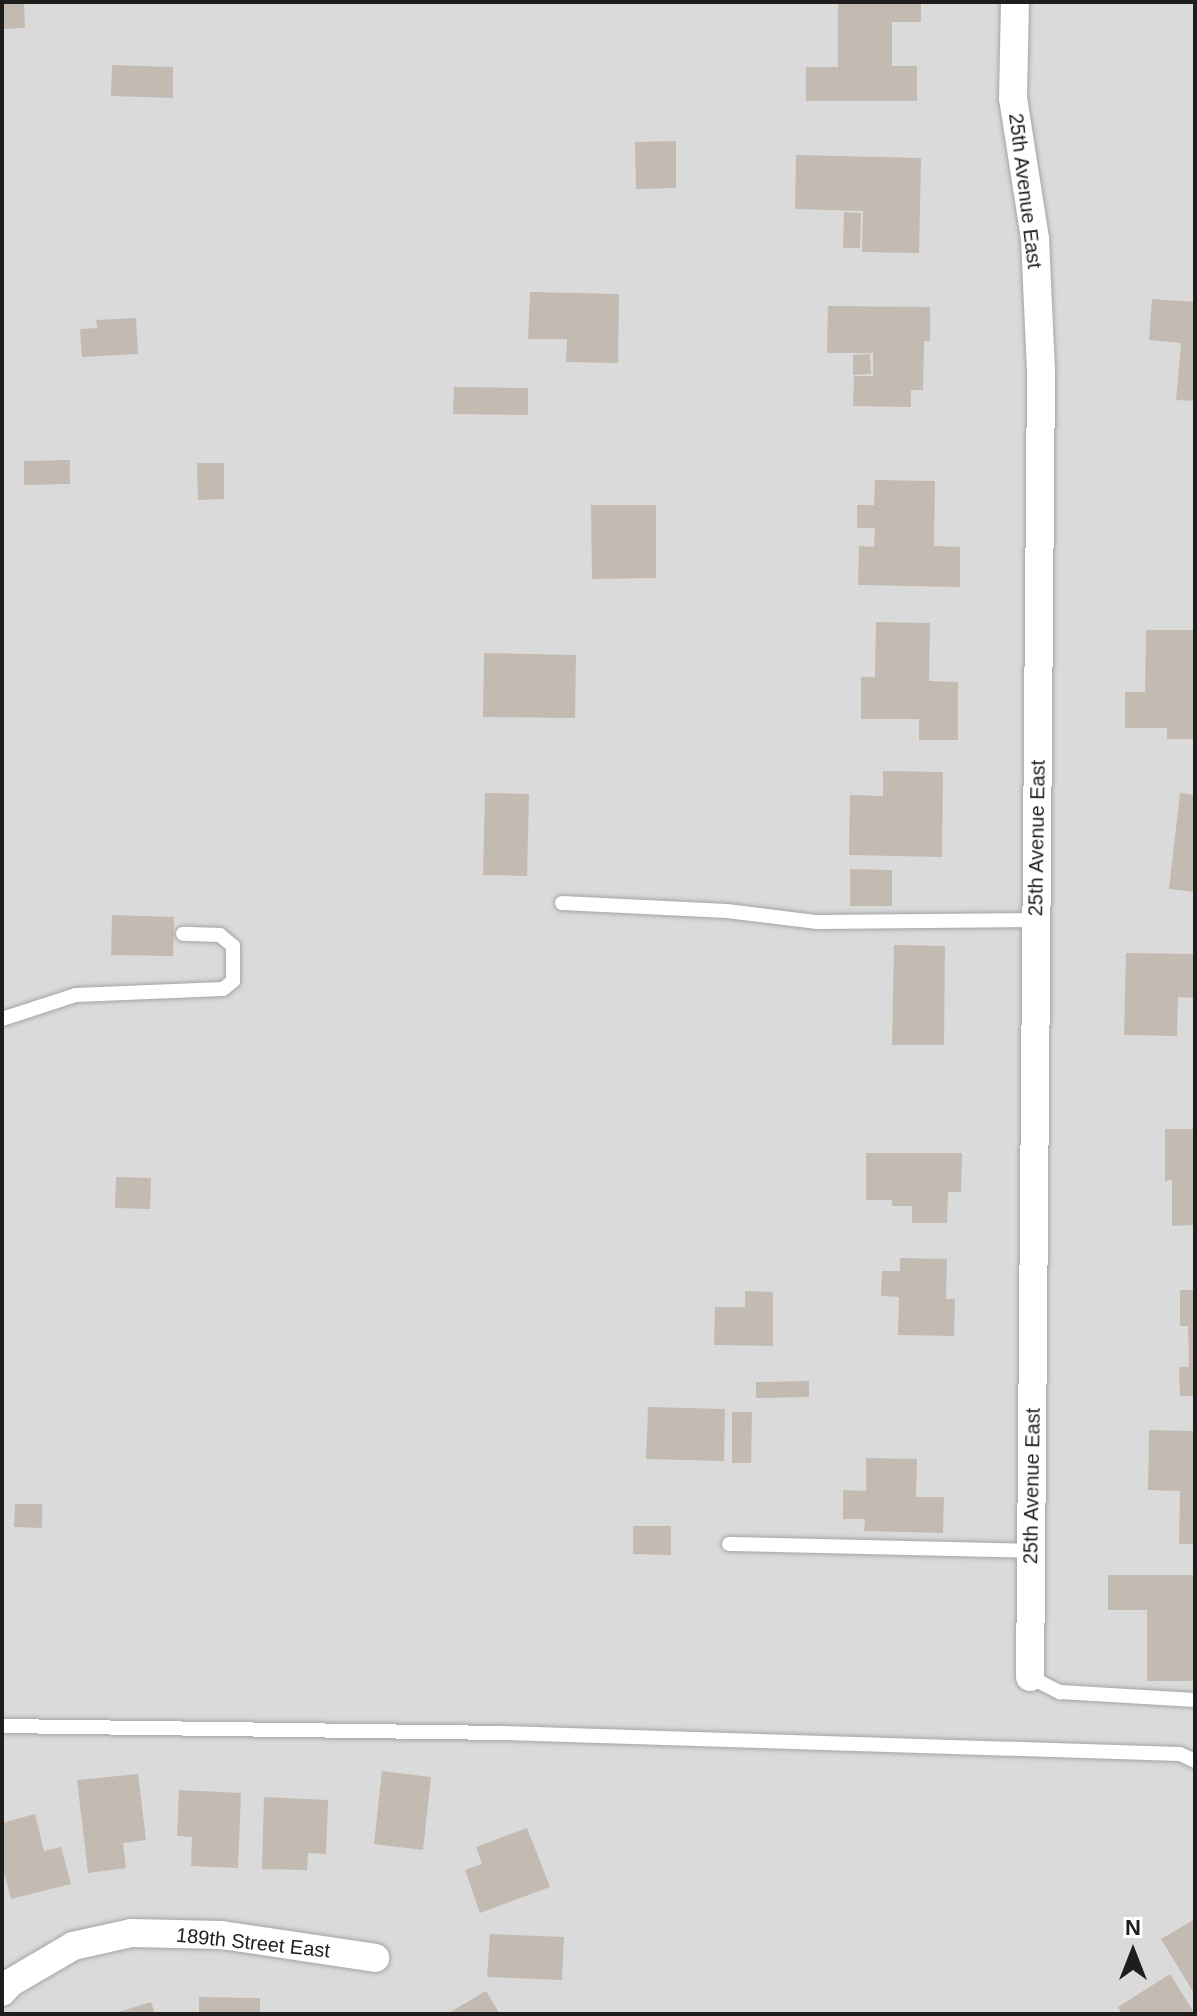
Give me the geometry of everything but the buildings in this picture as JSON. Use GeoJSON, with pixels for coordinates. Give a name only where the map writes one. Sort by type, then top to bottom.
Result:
{"type":"FeatureCollection","features":[{"type":"Feature","properties":{"kind":"street","name":"25th Avenue East"},"geometry":{"type":"LineString","coordinates":[[1015,2],[1013,98],[1035,239],[1041,371],[1030,1677]]}},
{"type":"Feature","properties":{"kind":"street","name":"189th Street East"},"geometry":{"type":"LineString","coordinates":[[2,1992],[10,1983],[73,1946],[131,1933],[222,1935],[375,1958]]}},
{"type":"Feature","properties":{"kind":"lane"},"geometry":{"type":"LineString","coordinates":[[562,903],[727,911],[817,922],[1036,920]]}},
{"type":"Feature","properties":{"kind":"lane"},"geometry":{"type":"LineString","coordinates":[[2,1019],[76,995],[223,989],[233,981],[233,946],[220,935],[183,934]]}},
{"type":"Feature","properties":{"kind":"lane"},"geometry":{"type":"LineString","coordinates":[[729,1544],[1032,1551]]}},
{"type":"Feature","properties":{"kind":"lane"},"geometry":{"type":"LineString","coordinates":[[1030,1677],[1060,1692],[1195,1700]]}},
{"type":"Feature","properties":{"kind":"lane"},"geometry":{"type":"LineString","coordinates":[[2,1726],[504,1733],[1180,1754],[1195,1761]]}},
{"type":"Feature","properties":{"kind":"shaded area"},"geometry":{"type":"Polygon","coordinates":[[[2,2],[1195,2],[1195,2014],[2,2014],[2,2]]]}}]}
